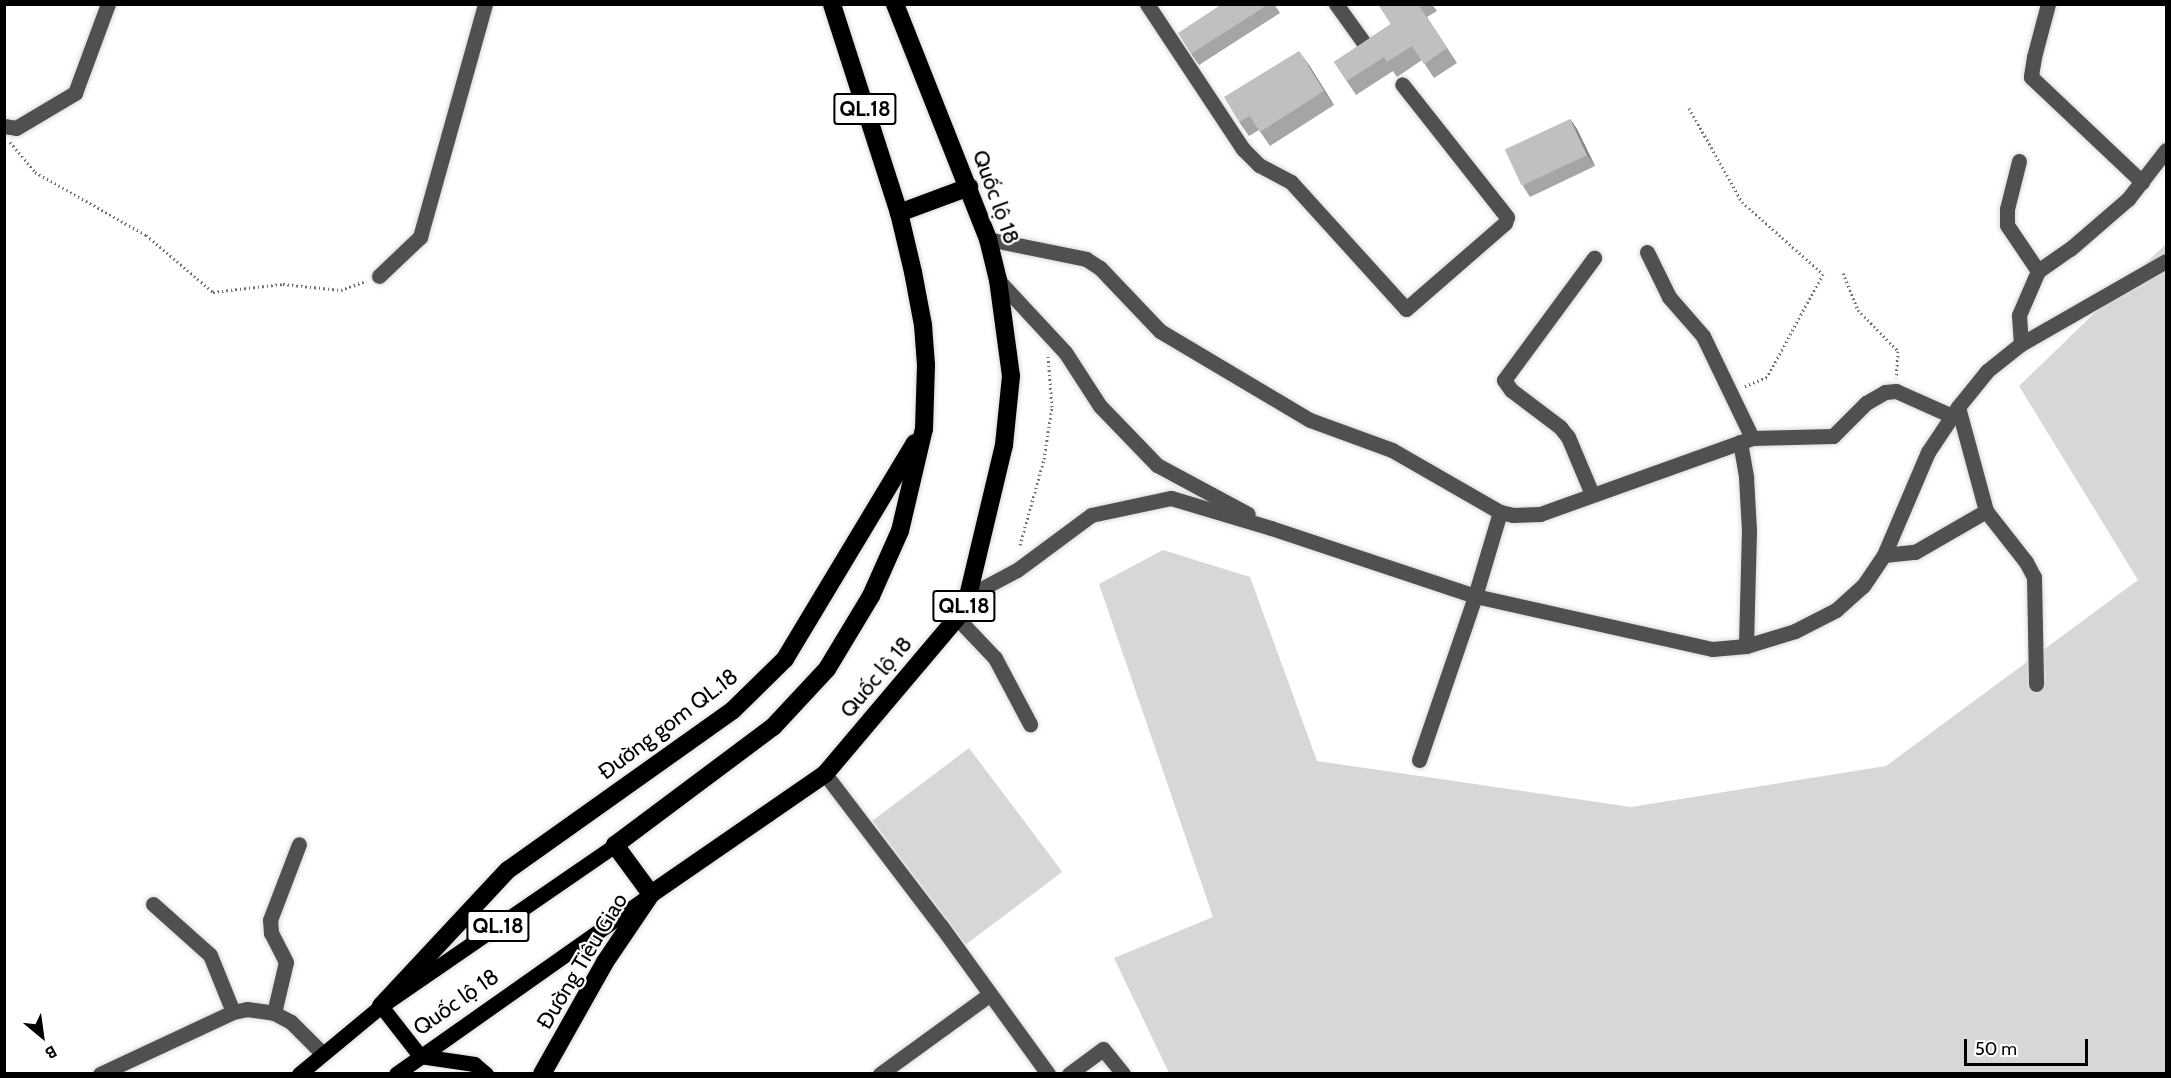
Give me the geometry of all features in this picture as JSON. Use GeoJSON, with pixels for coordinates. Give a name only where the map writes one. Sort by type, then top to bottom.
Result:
{"type":"FeatureCollection","features":[{"type":"Feature","properties":{"kind":"highway","name":"Quốc lộ 18"},"geometry":{"type":"LineString","coordinates":[[615,845],[773,727],[827,669],[871,596],[900,531],[924,429],[926,365],[923,325],[899,213],[832,4]]}},
{"type":"Feature","properties":{"kind":"highway","name":"Quốc lộ 18"},"geometry":{"type":"LineString","coordinates":[[651,894],[825,774],[957,618],[968,596],[1004,445],[1011,376],[998,280],[988,238],[969,187],[926,88],[895,4]]}},
{"type":"Feature","properties":{"kind":"highway"},"geometry":{"type":"LineString","coordinates":[[899,213],[969,187]]}},
{"type":"Feature","properties":{"kind":"highway","name":"Đường gom QL.18"},"geometry":{"type":"LineString","coordinates":[[381,1006],[508,870],[733,710],[785,659],[924,429]]}},
{"type":"Feature","properties":{"kind":"highway","name":"Đường Tiêu Giao"},"geometry":{"type":"LineString","coordinates":[[542,1074],[605,962],[651,894],[615,845]]}},
{"type":"Feature","properties":{"kind":"main road","name":"Quốc lộ 18"},"geometry":{"type":"LineString","coordinates":[[299,1074],[381,1006],[615,845]]}},
{"type":"Feature","properties":{"kind":"main road","name":"Quốc lộ 18"},"geometry":{"type":"LineString","coordinates":[[396,1074],[651,894]]}},
{"type":"Feature","properties":{"kind":"main road"},"geometry":{"type":"LineString","coordinates":[[381,1006],[420,1056],[474,1064],[486,1074]]}},
{"type":"Feature","properties":{"kind":"street"},"geometry":{"type":"LineString","coordinates":[[4,126],[15,128],[75,93],[108,4]]}},
{"type":"Feature","properties":{"kind":"street"},"geometry":{"type":"LineString","coordinates":[[379,276],[420,237],[485,4]]}},
{"type":"Feature","properties":{"kind":"street"},"geometry":{"type":"LineString","coordinates":[[1147,4],[1243,149],[1259,165],[1290,182],[1406,309],[1504,223],[1507,217],[1402,84]]}},
{"type":"Feature","properties":{"kind":"street"},"geometry":{"type":"LineString","coordinates":[[1336,4],[1369,50]]}},
{"type":"Feature","properties":{"kind":"street"},"geometry":{"type":"LineString","coordinates":[[2048,4],[2031,77],[2142,182]]}},
{"type":"Feature","properties":{"kind":"street"},"geometry":{"type":"LineString","coordinates":[[2021,344],[2019,315],[2038,271],[2070,249],[2128,199],[2166,150]]}},
{"type":"Feature","properties":{"kind":"street"},"geometry":{"type":"LineString","coordinates":[[2019,161],[2007,209],[2007,225],[2038,271]]}},
{"type":"Feature","properties":{"kind":"street"},"geometry":{"type":"LineString","coordinates":[[988,238],[1086,259],[1100,268],[1160,331],[1310,420],[1392,450],[1500,512],[1528,517],[1746,440],[1833,436],[1875,396],[1896,391],[1955,411]]}},
{"type":"Feature","properties":{"kind":"street"},"geometry":{"type":"LineString","coordinates":[[1647,252],[1669,297],[1698,327],[1730,393],[1746,440],[1749,530],[1746,646]]}},
{"type":"Feature","properties":{"kind":"street"},"geometry":{"type":"LineString","coordinates":[[1592,494],[1568,437],[1560,427],[1511,390],[1504,380],[1594,258]]}},
{"type":"Feature","properties":{"kind":"street"},"geometry":{"type":"LineString","coordinates":[[968,596],[1017,570],[1091,515],[1171,498],[1271,528],[1475,596],[1712,649],[1746,646],[1795,631],[1836,610],[1863,586],[1884,555],[1928,452],[1955,411],[1987,371],[2021,344],[2166,261]]}},
{"type":"Feature","properties":{"kind":"street"},"geometry":{"type":"LineString","coordinates":[[998,280],[1065,351],[1100,406],[1157,465],[1271,528]]}},
{"type":"Feature","properties":{"kind":"street"},"geometry":{"type":"LineString","coordinates":[[1955,411],[1986,511],[2026,562],[2034,577],[2036,684]]}},
{"type":"Feature","properties":{"kind":"street"},"geometry":{"type":"LineString","coordinates":[[1884,555],[1915,552],[1986,511]]}},
{"type":"Feature","properties":{"kind":"street"},"geometry":{"type":"LineString","coordinates":[[1419,760],[1475,596],[1500,512]]}},
{"type":"Feature","properties":{"kind":"street"},"geometry":{"type":"LineString","coordinates":[[957,618],[995,658],[1030,724]]}},
{"type":"Feature","properties":{"kind":"street"},"geometry":{"type":"LineString","coordinates":[[825,774],[1048,1074]]}},
{"type":"Feature","properties":{"kind":"street"},"geometry":{"type":"LineString","coordinates":[[274,1013],[286,962],[271,933],[270,920],[299,844]]}},
{"type":"Feature","properties":{"kind":"street"},"geometry":{"type":"LineString","coordinates":[[153,904],[210,955],[233,1011]]}},
{"type":"Feature","properties":{"kind":"street"},"geometry":{"type":"LineString","coordinates":[[880,1074],[990,994]]}},
{"type":"Feature","properties":{"kind":"street"},"geometry":{"type":"LineString","coordinates":[[100,1074],[233,1011],[247,1009],[274,1013],[291,1022],[322,1053]]}},
{"type":"Feature","properties":{"kind":"street"},"geometry":{"type":"LineString","coordinates":[[1069,1074],[1103,1049],[1123,1074]]}},
{"type":"Feature","properties":{"kind":"path"},"geometry":{"type":"LineString","coordinates":[[1689,108],[1742,202],[1823,274],[1767,377],[1730,393]]}},
{"type":"Feature","properties":{"kind":"path"},"geometry":{"type":"LineString","coordinates":[[4,135],[34,172],[146,235],[213,292],[283,284],[341,290],[379,276]]}},
{"type":"Feature","properties":{"kind":"path"},"geometry":{"type":"LineString","coordinates":[[1843,273],[1858,310],[1898,351],[1896,391]]}},
{"type":"Feature","properties":{"kind":"path"},"geometry":{"type":"LineString","coordinates":[[1020,545],[1044,459],[1052,407],[1047,351]]}},
{"type":"Feature","properties":{"kind":"shaded area"},"geometry":{"type":"Polygon","coordinates":[[[2166,244],[2166,1073],[1169,1073],[1114,958],[1213,917],[1099,584],[1163,550],[1250,577],[1317,761],[1631,807],[1886,766],[2138,580],[2019,386],[2166,244]]]}},
{"type":"Feature","properties":{"kind":"shaded area"},"geometry":{"type":"Polygon","coordinates":[[[969,748],[1062,872],[966,945],[872,821],[969,748]]]}},
{"type":"Feature","properties":{"kind":"building"},"geometry":{"type":"Polygon","coordinates":[[[1222,4],[1269,4],[1191,54],[1178,33],[1222,4]]]}},
{"type":"Feature","properties":{"kind":"building"},"geometry":{"type":"Polygon","coordinates":[[[1378,4],[1418,4],[1447,48],[1424,64],[1412,46],[1387,62],[1384,57],[1347,81],[1334,62],[1391,24],[1378,4]]]}},
{"type":"Feature","properties":{"kind":"building"},"geometry":{"type":"Polygon","coordinates":[[[1299,51],[1324,91],[1260,132],[1250,116],[1239,122],[1224,97],[1299,51]]]}},
{"type":"Feature","properties":{"kind":"building"},"geometry":{"type":"Polygon","coordinates":[[[1570,119],[1587,155],[1522,186],[1505,149],[1570,119]]]}}]}
